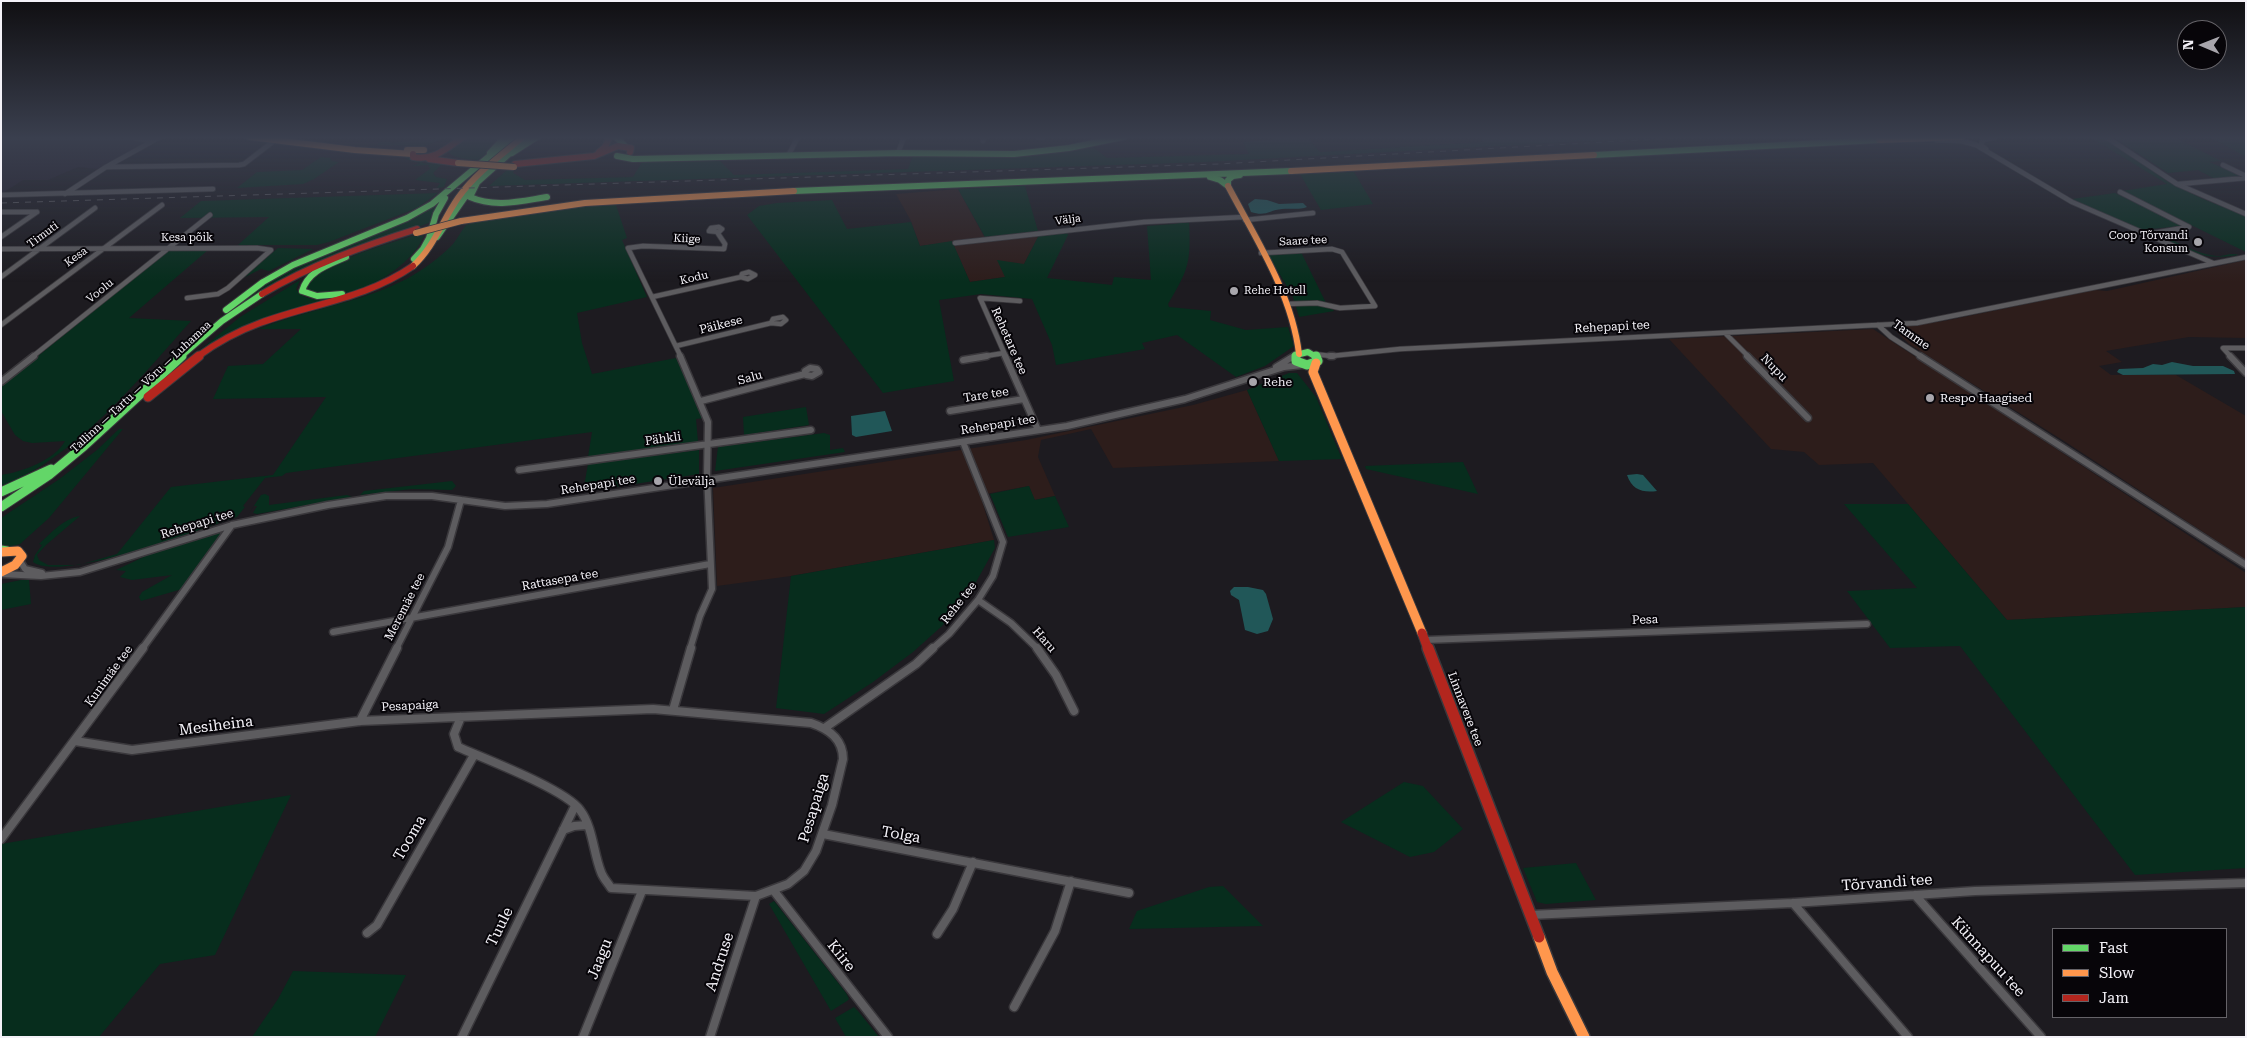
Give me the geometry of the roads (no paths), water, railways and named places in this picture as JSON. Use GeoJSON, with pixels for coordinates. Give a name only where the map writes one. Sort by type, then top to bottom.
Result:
{"type":"FeatureCollection","features":[{"type":"Feature","properties":{"kind":"main road"},"geometry":{"type":"LineString","coordinates":[[166,370],[196,336],[230,306],[263,282],[323,251],[413,215],[462,185]]}},
{"type":"Feature","properties":{"kind":"main road"},"geometry":{"type":"LineString","coordinates":[[148,397],[205,349],[233,334],[275,317],[353,296],[394,278],[423,258],[433,238],[438,209],[464,185]]}},
{"type":"Feature","properties":{"kind":"main road"},"geometry":{"type":"LineString","coordinates":[[346,257],[307,279],[303,284],[302,291],[312,296],[329,296],[366,288],[391,276],[410,263],[433,238],[466,194],[467,185]]}},
{"type":"Feature","properties":{"kind":"main road"},"geometry":{"type":"LineString","coordinates":[[469,185],[470,197],[478,202],[496,203],[556,196]]}},
{"type":"Feature","properties":{"kind":"main road","name":"Tallinn — Tartu — Võru — Luhamaa"},"geometry":{"type":"LineString","coordinates":[[1,506],[35,485],[90,441],[166,370],[224,320],[263,294],[316,266],[352,251],[416,231],[514,206],[567,199],[869,185]]}},
{"type":"Feature","properties":{"kind":"main road","name":"Tallinn — Tartu — Võru — Luhamaa"},"geometry":{"type":"LineString","coordinates":[[461,219],[587,201],[923,185]]}},
{"type":"Feature","properties":{"kind":"main road"},"geometry":{"type":"LineString","coordinates":[[1228,186],[1286,304],[1301,349],[1300,361],[1315,358],[1297,333]]}},
{"type":"Feature","properties":{"kind":"main road"},"geometry":{"type":"LineString","coordinates":[[575,195],[757,190]]}},
{"type":"Feature","properties":{"kind":"main road","name":"Tallinn — Tartu — Võru — Luhamaa"},"geometry":{"type":"LineString","coordinates":[[1,513],[33,493],[92,449],[193,352],[253,306],[293,282],[346,257],[416,231]]}},
{"type":"Feature","properties":{"kind":"main road","name":"Linnavere tee"},"geometry":{"type":"LineString","coordinates":[[1315,358],[1313,372],[1425,640],[1552,972],[1584,1037]]}},
{"type":"Feature","properties":{"kind":"main road","name":"Linnavere tee"},"geometry":{"type":"LineString","coordinates":[[1300,361],[1321,390]]}},
{"type":"Feature","properties":{"kind":"main road"},"geometry":{"type":"LineString","coordinates":[[1,492],[48,471],[90,441]]}},
{"type":"Feature","properties":{"kind":"main road"},"geometry":{"type":"LineString","coordinates":[[1,573],[20,561],[21,553],[3,551]]}},
{"type":"Feature","properties":{"kind":"street"},"geometry":{"type":"LineString","coordinates":[[65,194],[78,185]]}},
{"type":"Feature","properties":{"kind":"street"},"geometry":{"type":"LineString","coordinates":[[2045,185],[2072,202],[2214,263]]}},
{"type":"Feature","properties":{"kind":"street"},"geometry":{"type":"LineString","coordinates":[[2180,185],[2246,214]]}},
{"type":"Feature","properties":{"kind":"street"},"geometry":{"type":"LineString","coordinates":[[1,195],[213,189]]}},
{"type":"Feature","properties":{"kind":"street"},"geometry":{"type":"LineString","coordinates":[[2120,192],[2189,227],[2146,234]]}},
{"type":"Feature","properties":{"kind":"street","name":"Kesa"},"geometry":{"type":"LineString","coordinates":[[1,325],[162,205]]}},
{"type":"Feature","properties":{"kind":"street","name":"Timuti"},"geometry":{"type":"LineString","coordinates":[[1,277],[95,208]]}},
{"type":"Feature","properties":{"kind":"street"},"geometry":{"type":"LineString","coordinates":[[1,212],[37,212],[1,236]]}},
{"type":"Feature","properties":{"kind":"street","name":"Välja"},"geometry":{"type":"LineString","coordinates":[[955,243],[1144,222],[1244,219],[1314,213]]}},
{"type":"Feature","properties":{"kind":"street","name":"Voolu"},"geometry":{"type":"LineString","coordinates":[[1,382],[4,377],[210,215]]}},
{"type":"Feature","properties":{"kind":"street","name":"Kiige"},"geometry":{"type":"LineString","coordinates":[[652,297],[628,248],[643,246],[724,249],[725,244],[718,232]]}},
{"type":"Feature","properties":{"kind":"street","name":"Kesa põik"},"geometry":{"type":"LineString","coordinates":[[1,249],[256,248],[271,250],[228,288],[218,294],[187,298]]}},
{"type":"Feature","properties":{"kind":"street","name":"Saare tee"},"geometry":{"type":"LineString","coordinates":[[1261,253],[1332,249],[1342,252],[1375,303],[1371,307],[1340,308],[1317,303],[1286,304]]}},
{"type":"Feature","properties":{"kind":"street","name":"Tamme"},"geometry":{"type":"LineString","coordinates":[[1878,325],[1942,319],[2246,258]]}},
{"type":"Feature","properties":{"kind":"street","name":"Kodu"},"geometry":{"type":"LineString","coordinates":[[652,297],[741,277]]}},
{"type":"Feature","properties":{"kind":"street"},"geometry":{"type":"LineString","coordinates":[[652,297],[701,401],[708,422],[707,480],[712,588],[700,616],[673,710]]}},
{"type":"Feature","properties":{"kind":"street","name":"Rehetare tee"},"geometry":{"type":"LineString","coordinates":[[1020,300],[980,298],[1038,430]]}},
{"type":"Feature","properties":{"kind":"street","name":"Päikese"},"geometry":{"type":"LineString","coordinates":[[676,346],[771,323]]}},
{"type":"Feature","properties":{"kind":"street","name":"Tamme"},"geometry":{"type":"LineString","coordinates":[[1878,325],[1891,337],[2246,566]]}},
{"type":"Feature","properties":{"kind":"street","name":"Rehepapi tee"},"geometry":{"type":"LineString","coordinates":[[1315,358],[1400,349],[1878,325]]}},
{"type":"Feature","properties":{"kind":"street","name":"Nupu"},"geometry":{"type":"LineString","coordinates":[[1724,333],[1808,418]]}},
{"type":"Feature","properties":{"kind":"street"},"geometry":{"type":"LineString","coordinates":[[2246,348],[2223,348],[2246,373]]}},
{"type":"Feature","properties":{"kind":"street"},"geometry":{"type":"LineString","coordinates":[[963,360],[1004,353]]}},
{"type":"Feature","properties":{"kind":"street","name":"Rehepapi tee"},"geometry":{"type":"LineString","coordinates":[[1315,358],[1346,354]]}},
{"type":"Feature","properties":{"kind":"street","name":"Rehepapi tee"},"geometry":{"type":"LineString","coordinates":[[1268,372],[1300,361]]}},
{"type":"Feature","properties":{"kind":"street","name":"Rehepapi tee"},"geometry":{"type":"LineString","coordinates":[[1,573],[50,575],[100,567],[232,525],[386,496],[424,495],[505,506],[547,504],[1038,430],[1110,418],[1185,399],[1300,361]]}},
{"type":"Feature","properties":{"kind":"street","name":"Salu"},"geometry":{"type":"LineString","coordinates":[[701,401],[805,374]]}},
{"type":"Feature","properties":{"kind":"street","name":"Tare tee"},"geometry":{"type":"LineString","coordinates":[[950,411],[1024,399]]}},
{"type":"Feature","properties":{"kind":"street","name":"Pähkli"},"geometry":{"type":"LineString","coordinates":[[518,470],[811,430]]}},
{"type":"Feature","properties":{"kind":"street","name":"Rehe tee"},"geometry":{"type":"LineString","coordinates":[[826,727],[916,664],[949,634],[978,600],[993,576],[1004,542],[963,442]]}},
{"type":"Feature","properties":{"kind":"street","name":"Meremäe tee"},"geometry":{"type":"LineString","coordinates":[[360,721],[448,547],[461,500]]}},
{"type":"Feature","properties":{"kind":"street","name":"Kunimäe tee"},"geometry":{"type":"LineString","coordinates":[[1,840],[218,547],[232,525]]}},
{"type":"Feature","properties":{"kind":"street","name":"Rehepapi tee"},"geometry":{"type":"LineString","coordinates":[[20,561],[26,569],[50,575]]}},
{"type":"Feature","properties":{"kind":"street","name":"Rattasepa tee"},"geometry":{"type":"LineString","coordinates":[[333,632],[710,564]]}},
{"type":"Feature","properties":{"kind":"street","name":"Haru"},"geometry":{"type":"LineString","coordinates":[[978,600],[1006,618],[1034,643],[1053,667],[1074,711]]}},
{"type":"Feature","properties":{"kind":"street","name":"Pesa"},"geometry":{"type":"LineString","coordinates":[[1425,640],[1867,624]]}},
{"type":"Feature","properties":{"kind":"street","name":"Pesapaiga"},"geometry":{"type":"LineString","coordinates":[[360,721],[526,713],[673,710],[811,723],[826,727],[839,741],[844,755],[823,834],[812,860],[797,877],[774,891],[756,896],[611,888],[601,873],[588,825],[580,809],[561,795],[525,776],[458,747],[455,741],[455,729],[461,717]]}},
{"type":"Feature","properties":{"kind":"street","name":"Mesiheina"},"geometry":{"type":"LineString","coordinates":[[75,741],[132,750],[360,721]]}},
{"type":"Feature","properties":{"kind":"street","name":"Tooma"},"geometry":{"type":"LineString","coordinates":[[367,933],[377,925],[474,755]]}},
{"type":"Feature","properties":{"kind":"street","name":"Tuule"},"geometry":{"type":"LineString","coordinates":[[462,1037],[575,806]]}},
{"type":"Feature","properties":{"kind":"street"},"geometry":{"type":"LineString","coordinates":[[564,830],[574,826],[588,825]]}},
{"type":"Feature","properties":{"kind":"street","name":"Tolga"},"geometry":{"type":"LineString","coordinates":[[823,834],[1129,893]]}},
{"type":"Feature","properties":{"kind":"street"},"geometry":{"type":"LineString","coordinates":[[937,934],[953,909],[973,862]]}},
{"type":"Feature","properties":{"kind":"street"},"geometry":{"type":"LineString","coordinates":[[1014,1007],[1052,941],[1071,882]]}},
{"type":"Feature","properties":{"kind":"street","name":"Tõrvandi tee"},"geometry":{"type":"LineString","coordinates":[[1530,915],[1793,903],[1985,891],[2246,883]]}},
{"type":"Feature","properties":{"kind":"street","name":"Jaagu"},"geometry":{"type":"LineString","coordinates":[[583,1037],[642,891]]}},
{"type":"Feature","properties":{"kind":"street","name":"Kiire"},"geometry":{"type":"LineString","coordinates":[[774,891],[888,1037]]}},
{"type":"Feature","properties":{"kind":"street","name":"Künnapuu tee"},"geometry":{"type":"LineString","coordinates":[[1914,895],[2041,1037]]}},
{"type":"Feature","properties":{"kind":"street","name":"Andruse"},"geometry":{"type":"LineString","coordinates":[[710,1037],[756,896]]}},
{"type":"Feature","properties":{"kind":"street"},"geometry":{"type":"LineString","coordinates":[[1793,903],[1908,1037]]}},
{"type":"Feature","properties":{"kind":"water"},"geometry":{"type":"Polygon","coordinates":[[[1255,199],[1279,204],[1303,203],[1307,207],[1278,210],[1264,214],[1256,213],[1251,212],[1248,204],[1255,199]]]}},
{"type":"Feature","properties":{"kind":"water"},"geometry":{"type":"Polygon","coordinates":[[[2172,362],[2193,366],[2223,366],[2234,371],[2235,374],[2123,375],[2117,372],[2119,369],[2143,368],[2153,364],[2162,365],[2172,362]]]}},
{"type":"Feature","properties":{"kind":"water"},"geometry":{"type":"Polygon","coordinates":[[[885,411],[892,431],[856,437],[852,435],[851,416],[885,411]]]}},
{"type":"Feature","properties":{"kind":"water"},"geometry":{"type":"Polygon","coordinates":[[[1627,475],[1643,475],[1657,491],[1643,491],[1635,487],[1627,475]]]}},
{"type":"Feature","properties":{"kind":"water"},"geometry":{"type":"Polygon","coordinates":[[[1234,587],[1263,590],[1266,594],[1273,619],[1268,631],[1257,634],[1245,630],[1239,600],[1231,595],[1230,591],[1234,587]]]}},
{"type":"Feature","properties":{"kind":"railway"},"geometry":{"type":"LineString","coordinates":[[1,203],[549,185]]}},
{"type":"Feature","properties":{"kind":"place","name":"Coop Tõrvandi Konsum"},"geometry":{"type":"Point","coordinates":[2198,242]}},
{"type":"Feature","properties":{"kind":"place","name":"Rehe Hotell"},"geometry":{"type":"Point","coordinates":[1234,291]}},
{"type":"Feature","properties":{"kind":"place","name":"Rehe"},"geometry":{"type":"Point","coordinates":[1253,382]}},
{"type":"Feature","properties":{"kind":"place","name":"Respo Haagised"},"geometry":{"type":"Point","coordinates":[1930,398]}},
{"type":"Feature","properties":{"kind":"place","name":"Ülevälja"},"geometry":{"type":"Point","coordinates":[658,481]}}]}
